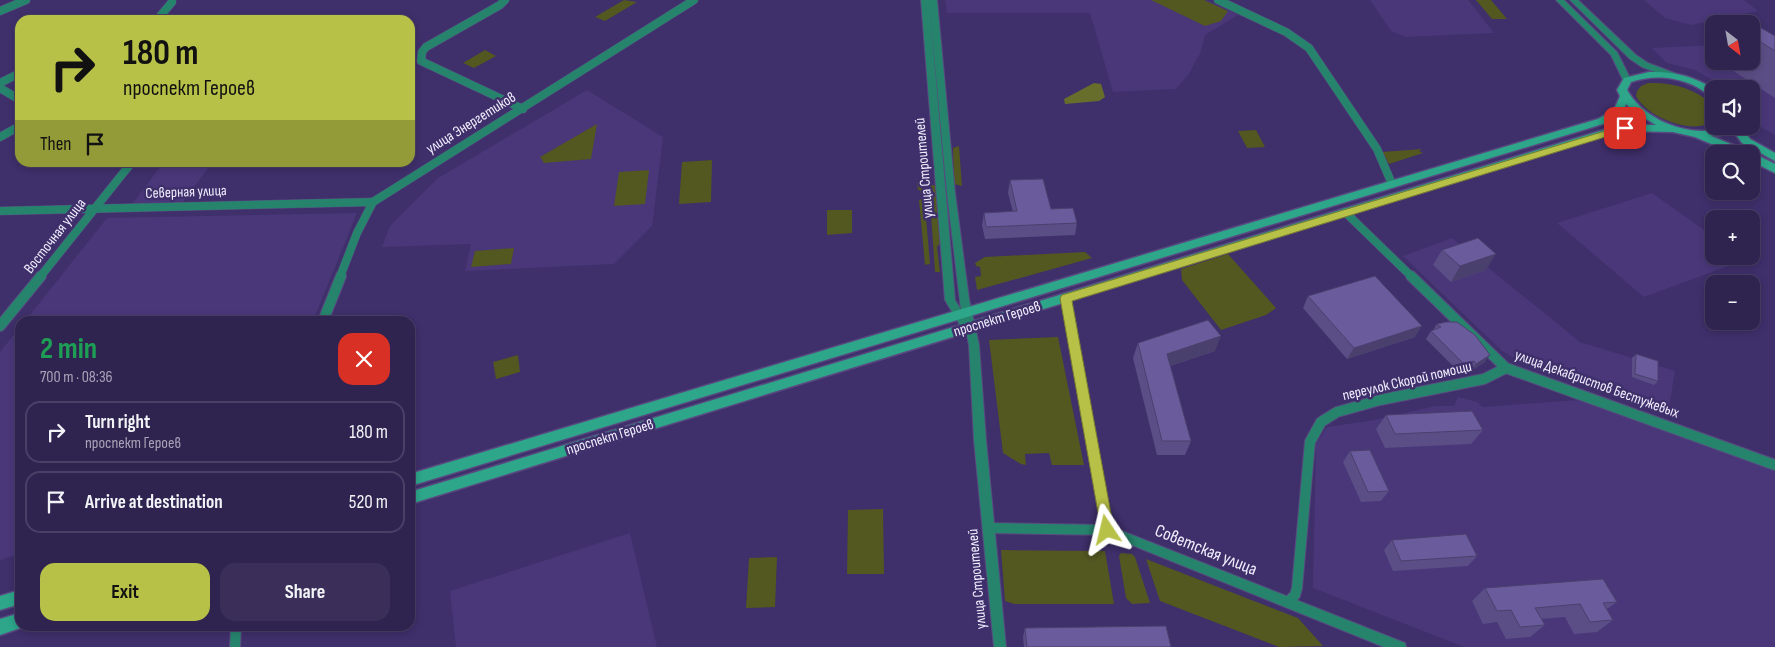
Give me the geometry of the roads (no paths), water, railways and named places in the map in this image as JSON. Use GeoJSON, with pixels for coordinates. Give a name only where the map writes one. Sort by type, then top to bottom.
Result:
{"type":"FeatureCollection","features":[{"type":"Feature","properties":{"kind":"main road"},"geometry":{"type":"LineString","coordinates":[[1705,88],[1674,76],[1646,74],[1626,80],[1622,90],[1624,98],[1634,110],[1651,120],[1672,129],[1705,133]]}},
{"type":"Feature","properties":{"kind":"main road","name":"проспект Героев"},"geometry":{"type":"LineString","coordinates":[[415,478],[1602,121],[1618,112],[1624,98]]}},
{"type":"Feature","properties":{"kind":"main road","name":"проспект Героев"},"geometry":{"type":"LineString","coordinates":[[415,496],[1620,129],[1672,129]]}},
{"type":"Feature","properties":{"kind":"main road"},"geometry":{"type":"LineString","coordinates":[[1693,133],[1723,145]]}},
{"type":"Feature","properties":{"kind":"main road"},"geometry":{"type":"LineString","coordinates":[[1742,135],[1746,141],[1775,158]]}},
{"type":"Feature","properties":{"kind":"main road"},"geometry":{"type":"LineString","coordinates":[[1760,161],[1775,170]]}},
{"type":"Feature","properties":{"kind":"main road"},"geometry":{"type":"LineString","coordinates":[[0,603],[15,598]]}},
{"type":"Feature","properties":{"kind":"main road"},"geometry":{"type":"LineString","coordinates":[[0,627],[15,622]]}},
{"type":"Feature","properties":{"kind":"street"},"geometry":{"type":"LineString","coordinates":[[0,12],[26,0]]}},
{"type":"Feature","properties":{"kind":"street"},"geometry":{"type":"LineString","coordinates":[[505,0],[500,6],[426,47],[422,52],[421,61],[523,109]]}},
{"type":"Feature","properties":{"kind":"street","name":"улица Энергетиков"},"geometry":{"type":"LineString","coordinates":[[372,202],[694,0]]}},
{"type":"Feature","properties":{"kind":"street","name":"улица Строителей"},"geometry":{"type":"LineString","coordinates":[[925,0],[950,300],[963,313],[974,345],[980,440],[1000,647]]}},
{"type":"Feature","properties":{"kind":"street","name":"улица Строителей"},"geometry":{"type":"LineString","coordinates":[[933,0],[951,193],[964,299],[963,313]]}},
{"type":"Feature","properties":{"kind":"street"},"geometry":{"type":"LineString","coordinates":[[1218,0],[1286,32],[1309,48],[1377,149],[1392,184]]}},
{"type":"Feature","properties":{"kind":"street"},"geometry":{"type":"LineString","coordinates":[[1560,0],[1614,54],[1626,80]]}},
{"type":"Feature","properties":{"kind":"street"},"geometry":{"type":"LineString","coordinates":[[1574,0],[1633,57],[1645,65],[1674,76]]}},
{"type":"Feature","properties":{"kind":"street"},"geometry":{"type":"LineString","coordinates":[[161,15],[172,2]]}},
{"type":"Feature","properties":{"kind":"street"},"geometry":{"type":"LineString","coordinates":[[0,83],[15,76]]}},
{"type":"Feature","properties":{"kind":"street"},"geometry":{"type":"LineString","coordinates":[[0,88],[15,97]]}},
{"type":"Feature","properties":{"kind":"street"},"geometry":{"type":"LineString","coordinates":[[0,137],[15,129]]}},
{"type":"Feature","properties":{"kind":"street","name":"Восточная улица"},"geometry":{"type":"LineString","coordinates":[[0,326],[128,167]]}},
{"type":"Feature","properties":{"kind":"street"},"geometry":{"type":"LineString","coordinates":[[325,316],[357,233],[372,202]]}},
{"type":"Feature","properties":{"kind":"street","name":"Северная улица"},"geometry":{"type":"LineString","coordinates":[[0,212],[230,204],[372,202]]}},
{"type":"Feature","properties":{"kind":"street","name":"улица Декабристов Бестужевых"},"geometry":{"type":"LineString","coordinates":[[1345,212],[1506,368],[1775,464]]}},
{"type":"Feature","properties":{"kind":"street"},"geometry":{"type":"LineString","coordinates":[[1066,298],[1107,530]]}},
{"type":"Feature","properties":{"kind":"street","name":"переулок Скорой помощи"},"geometry":{"type":"LineString","coordinates":[[1288,602],[1295,595],[1297,588],[1310,442],[1321,422],[1346,409],[1380,400],[1484,379],[1506,368]]}},
{"type":"Feature","properties":{"kind":"street","name":"Советская улица"},"geometry":{"type":"LineString","coordinates":[[990,528],[1107,530],[1400,647]]}},
{"type":"Feature","properties":{"kind":"street"},"geometry":{"type":"LineString","coordinates":[[235,647],[236,631]]}}]}
